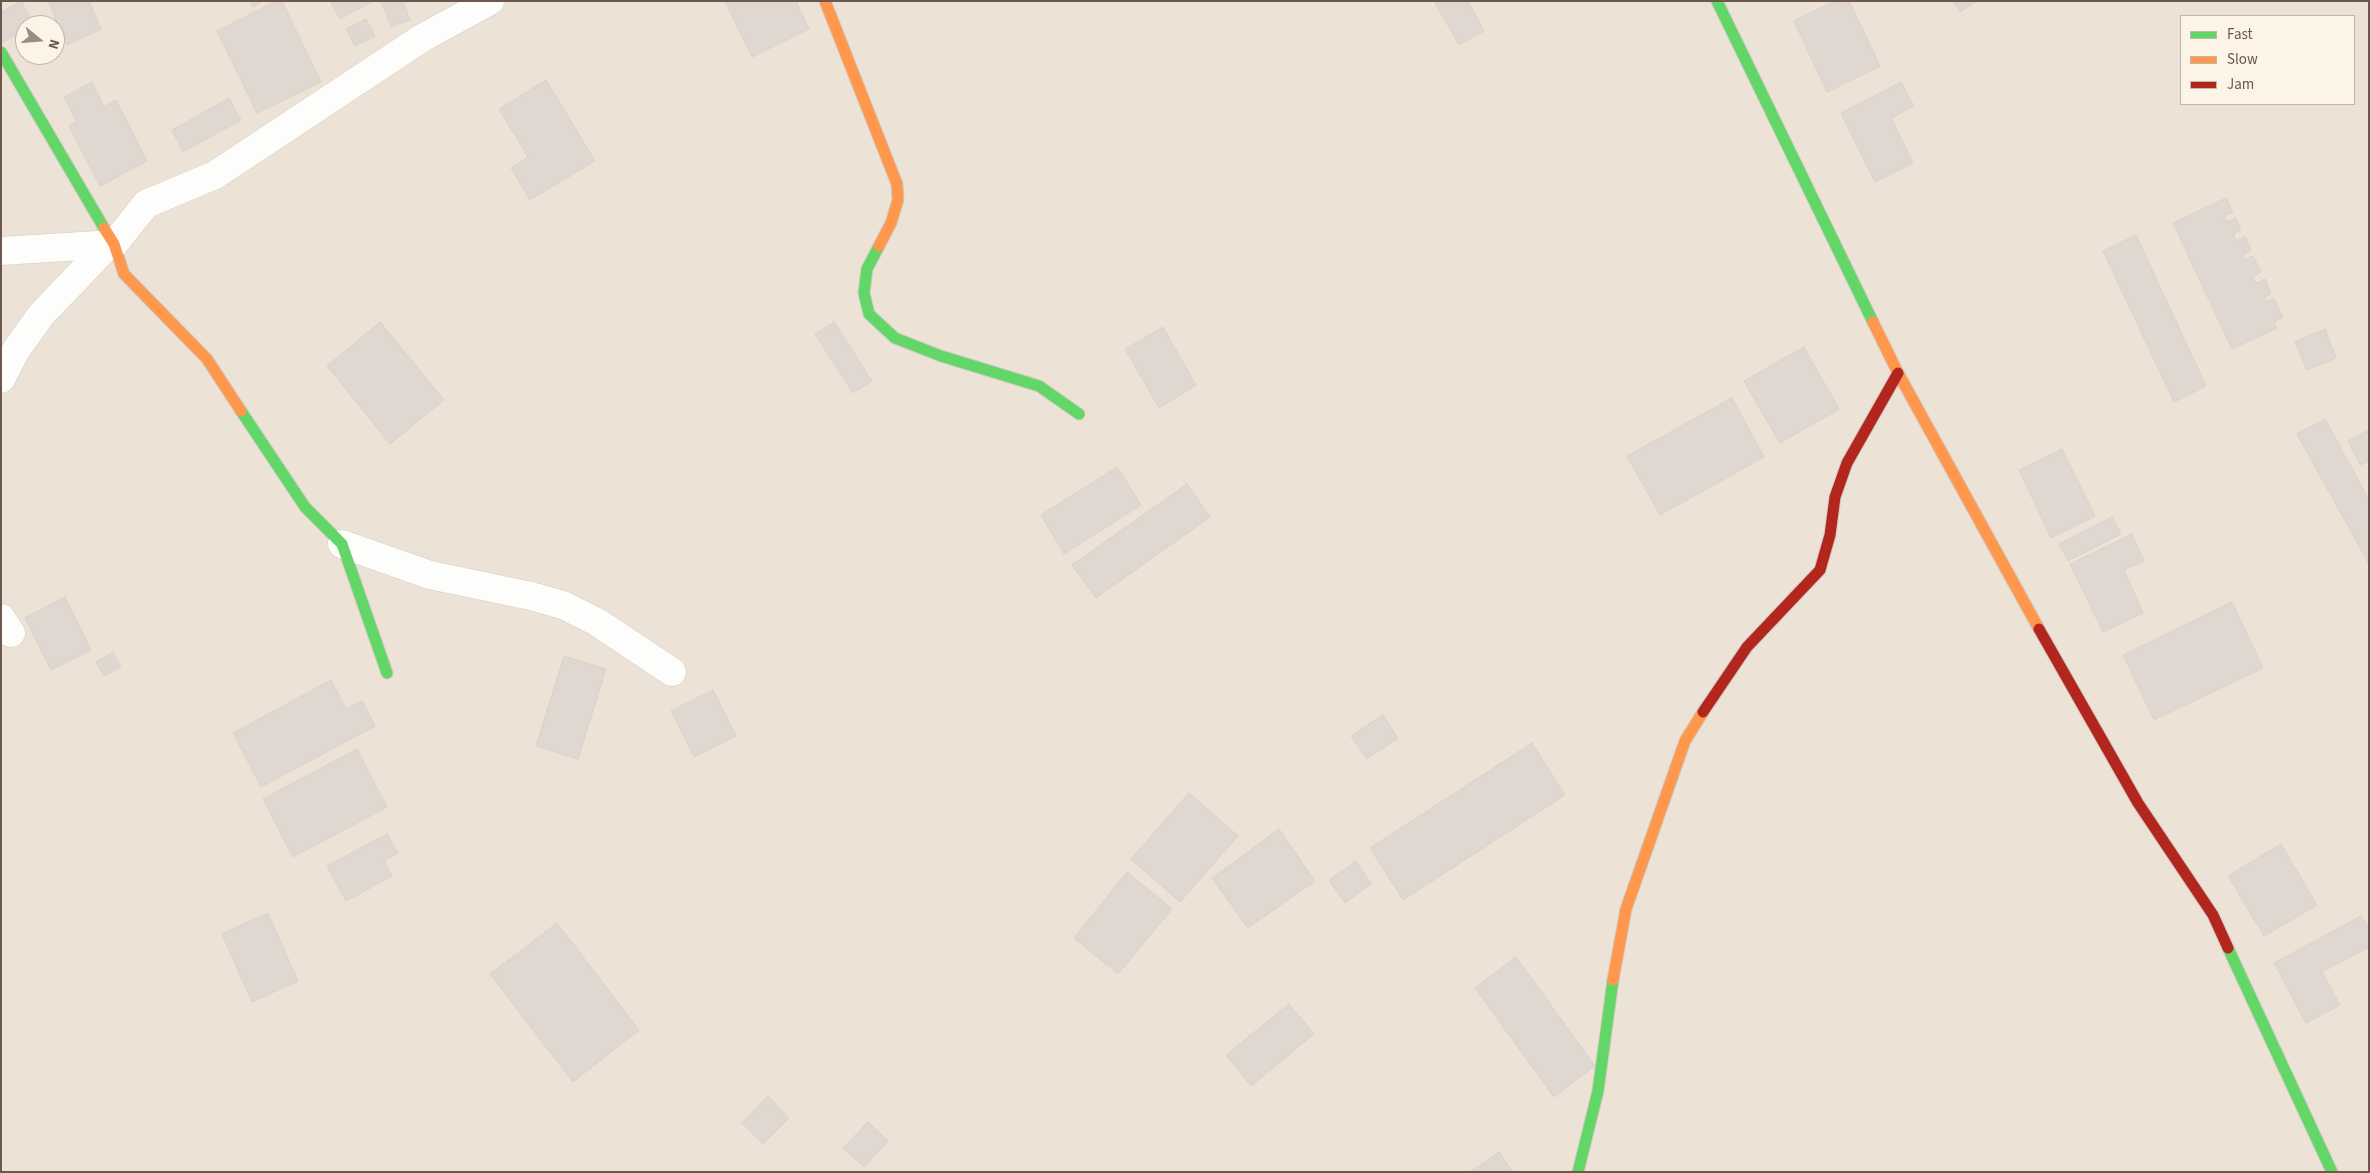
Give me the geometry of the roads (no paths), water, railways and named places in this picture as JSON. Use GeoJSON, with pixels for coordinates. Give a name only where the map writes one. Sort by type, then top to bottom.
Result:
{"type":"FeatureCollection","features":[{"type":"Feature","properties":{"kind":"street"},"geometry":{"type":"LineString","coordinates":[[1,379],[16,350],[41,316],[111,244],[146,204],[215,175],[422,38],[490,1]]}},
{"type":"Feature","properties":{"kind":"street"},"geometry":{"type":"LineString","coordinates":[[825,1],[897,184],[898,200],[892,223],[867,269],[864,293],[869,314],[896,338],[941,356],[1039,386],[1079,414]]}},
{"type":"Feature","properties":{"kind":"street"},"geometry":{"type":"LineString","coordinates":[[1717,1],[1898,373],[2082,708],[2138,803],[2213,915],[2332,1172]]}},
{"type":"Feature","properties":{"kind":"street"},"geometry":{"type":"LineString","coordinates":[[1,52],[111,244],[124,274],[207,359],[305,507],[342,544],[430,575],[563,605],[597,622],[672,672]]}},
{"type":"Feature","properties":{"kind":"street"},"geometry":{"type":"LineString","coordinates":[[1,251],[111,244]]}},
{"type":"Feature","properties":{"kind":"street"},"geometry":{"type":"LineString","coordinates":[[1578,1172],[1600,1082],[1611,992],[1626,909],[1685,741],[1713,695],[1747,648],[1792,597],[1820,570],[1830,535],[1835,497],[1847,462],[1898,373]]}},
{"type":"Feature","properties":{"kind":"street"},"geometry":{"type":"LineString","coordinates":[[342,544],[387,674]]}}]}
